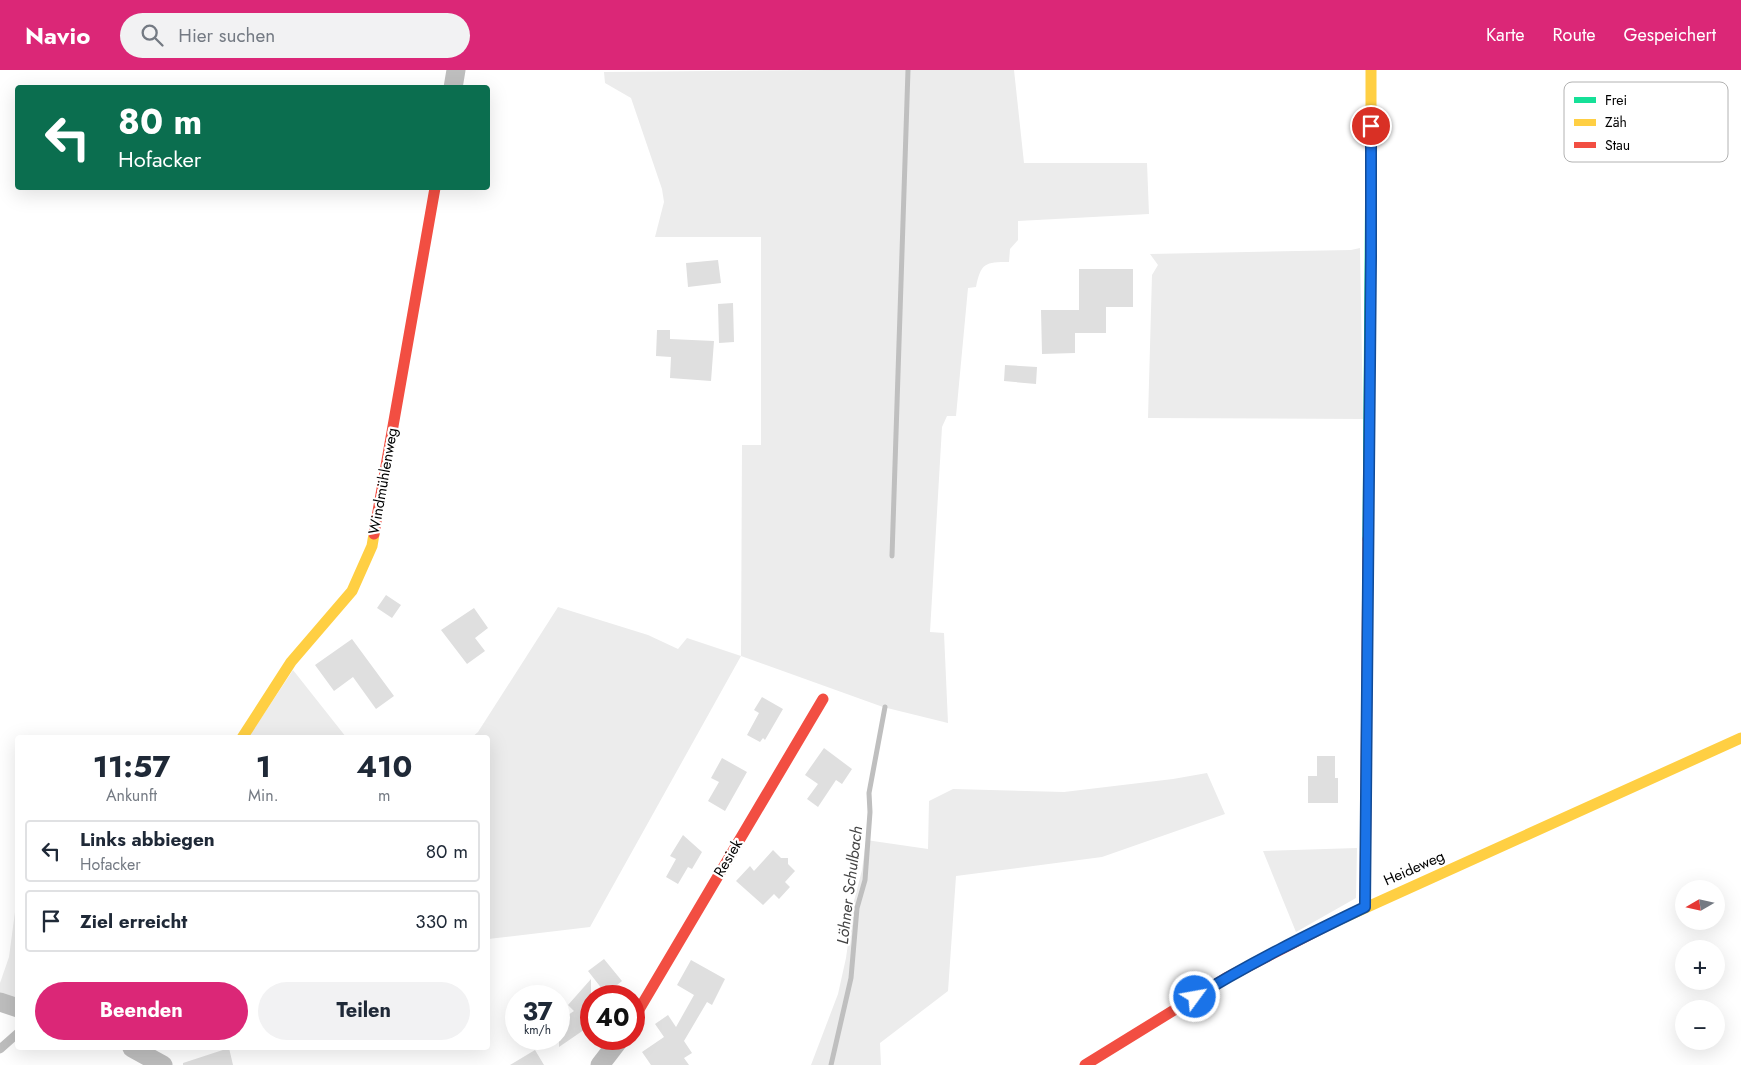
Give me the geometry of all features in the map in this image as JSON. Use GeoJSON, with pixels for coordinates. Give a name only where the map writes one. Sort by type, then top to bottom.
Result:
{"type":"FeatureCollection","features":[{"type":"Feature","properties":{"kind":"street"},"geometry":{"type":"LineString","coordinates":[[454,85],[456,70]]}},
{"type":"Feature","properties":{"kind":"street"},"geometry":{"type":"LineString","coordinates":[[1365,907],[1371,257],[1370,70]]}},
{"type":"Feature","properties":{"kind":"street","name":"Windmühlenweg"},"geometry":{"type":"LineString","coordinates":[[244,735],[291,662],[352,591],[372,546],[436,190]]}},
{"type":"Feature","properties":{"kind":"street","name":"Resiek"},"geometry":{"type":"LineString","coordinates":[[645,999],[823,698]]}},
{"type":"Feature","properties":{"kind":"street","name":"Heideweg"},"geometry":{"type":"LineString","coordinates":[[1085,1065],[1226,978],[1295,941],[1365,907],[1741,738]]}},
{"type":"Feature","properties":{"kind":"street"},"geometry":{"type":"LineString","coordinates":[[0,1002],[15,1007]]}},
{"type":"Feature","properties":{"kind":"street"},"geometry":{"type":"LineString","coordinates":[[136,1050],[163,1065]]}},
{"type":"Feature","properties":{"kind":"street"},"geometry":{"type":"LineString","coordinates":[[600,1065],[612,1050]]}},
{"type":"Feature","properties":{"kind":"lane"},"geometry":{"type":"LineString","coordinates":[[0,1050],[15,1035]]}},
{"type":"Feature","properties":{"kind":"shaded area"},"geometry":{"type":"Polygon","coordinates":[[[1014,70],[1024,163],[1147,163],[1149,214],[1018,221],[1018,240],[1010,249],[1009,262],[985,265],[980,273],[976,287],[968,288],[956,416],[947,416],[942,427],[930,632],[944,633],[948,723],[883,707],[741,656],[742,445],[761,445],[761,237],[655,237],[664,202],[662,189],[631,98],[605,83],[604,72],[1014,70]]]}},
{"type":"Feature","properties":{"kind":"shaded area"},"geometry":{"type":"Polygon","coordinates":[[[1360,248],[1363,419],[1148,418],[1152,275],[1158,265],[1150,254],[1351,250],[1360,248]]]}},
{"type":"Feature","properties":{"kind":"shaded area"},"geometry":{"type":"Polygon","coordinates":[[[558,607],[648,635],[678,649],[687,638],[741,656],[590,927],[490,939],[490,735],[474,735],[558,607]]]}},
{"type":"Feature","properties":{"kind":"shaded area"},"geometry":{"type":"Polygon","coordinates":[[[293,670],[344,735],[250,735],[293,670]]]}},
{"type":"Feature","properties":{"kind":"shaded area"},"geometry":{"type":"Polygon","coordinates":[[[1207,773],[1225,814],[1102,857],[956,876],[948,991],[880,1043],[881,1065],[811,1065],[838,994],[866,840],[928,849],[929,801],[953,789],[1064,792],[1207,773]]]}},
{"type":"Feature","properties":{"kind":"shaded area"},"geometry":{"type":"Polygon","coordinates":[[[1357,848],[1356,898],[1296,932],[1263,851],[1357,848]]]}},
{"type":"Feature","properties":{"kind":"shaded area"},"geometry":{"type":"Polygon","coordinates":[[[15,912],[15,1006],[0,1002],[0,983],[9,957],[15,912]]]}},
{"type":"Feature","properties":{"kind":"building"},"geometry":{"type":"Polygon","coordinates":[[[718,260],[721,283],[688,287],[686,263],[718,260]]]}},
{"type":"Feature","properties":{"kind":"building"},"geometry":{"type":"Polygon","coordinates":[[[1079,269],[1133,269],[1133,307],[1106,307],[1106,333],[1075,333],[1075,353],[1042,354],[1041,310],[1079,310],[1079,269]]]}},
{"type":"Feature","properties":{"kind":"building"},"geometry":{"type":"Polygon","coordinates":[[[733,303],[734,342],[719,343],[718,304],[733,303]]]}},
{"type":"Feature","properties":{"kind":"building"},"geometry":{"type":"Polygon","coordinates":[[[657,330],[670,330],[670,339],[714,341],[711,381],[670,378],[671,357],[656,356],[657,330]]]}},
{"type":"Feature","properties":{"kind":"building"},"geometry":{"type":"Polygon","coordinates":[[[1005,365],[1037,367],[1036,384],[1004,381],[1005,365]]]}},
{"type":"Feature","properties":{"kind":"building"},"geometry":{"type":"Polygon","coordinates":[[[386,595],[401,605],[392,618],[377,608],[386,595]]]}},
{"type":"Feature","properties":{"kind":"building"},"geometry":{"type":"Polygon","coordinates":[[[474,608],[488,628],[475,638],[485,651],[467,664],[441,630],[474,608]]]}},
{"type":"Feature","properties":{"kind":"building"},"geometry":{"type":"Polygon","coordinates":[[[352,639],[394,696],[376,709],[353,677],[334,691],[315,665],[352,639]]]}},
{"type":"Feature","properties":{"kind":"building"},"geometry":{"type":"Polygon","coordinates":[[[762,697],[783,709],[765,740],[763,738],[760,742],[747,735],[759,713],[754,710],[762,697]]]}},
{"type":"Feature","properties":{"kind":"building"},"geometry":{"type":"Polygon","coordinates":[[[824,748],[852,769],[842,784],[836,780],[818,807],[807,799],[818,784],[805,775],[824,748]]]}},
{"type":"Feature","properties":{"kind":"building"},"geometry":{"type":"Polygon","coordinates":[[[1317,756],[1335,756],[1335,778],[1338,778],[1338,803],[1308,803],[1308,776],[1317,776],[1317,756]]]}},
{"type":"Feature","properties":{"kind":"building"},"geometry":{"type":"Polygon","coordinates":[[[722,758],[747,772],[725,811],[708,801],[719,782],[711,778],[722,758]]]}},
{"type":"Feature","properties":{"kind":"building"},"geometry":{"type":"Polygon","coordinates":[[[683,835],[702,852],[692,869],[688,867],[678,884],[666,877],[676,859],[670,856],[683,835]]]}},
{"type":"Feature","properties":{"kind":"building"},"geometry":{"type":"Polygon","coordinates":[[[773,850],[781,858],[788,858],[788,864],[795,871],[785,882],[790,887],[779,899],[774,894],[763,905],[736,881],[750,866],[754,871],[773,850]]]}},
{"type":"Feature","properties":{"kind":"building"},"geometry":{"type":"Polygon","coordinates":[[[604,959],[622,981],[617,985],[599,985],[588,971],[604,959]]]}},
{"type":"Feature","properties":{"kind":"building"},"geometry":{"type":"Polygon","coordinates":[[[691,960],[725,979],[712,1005],[707,1002],[684,1041],[692,1053],[684,1058],[689,1065],[651,1065],[642,1052],[664,1037],[655,1024],[668,1015],[676,1027],[694,995],[677,985],[691,960]]]}},
{"type":"Feature","properties":{"kind":"building"},"geometry":{"type":"Polygon","coordinates":[[[591,979],[591,985],[586,985],[591,979]]]}},
{"type":"Feature","properties":{"kind":"building"},"geometry":{"type":"Polygon","coordinates":[[[580,991],[580,1033],[570,1039],[570,1014],[574,1011],[570,1007],[570,1003],[580,991]]]}},
{"type":"Feature","properties":{"kind":"building"},"geometry":{"type":"Polygon","coordinates":[[[223,1050],[229,1050],[233,1065],[183,1065],[183,1063],[223,1050]]]}},
{"type":"Feature","properties":{"kind":"building"},"geometry":{"type":"Polygon","coordinates":[[[535,1050],[544,1065],[510,1065],[535,1050]]]}},
{"type":"Feature","properties":{"kind":"waterway"},"geometry":{"type":"LineString","coordinates":[[892,556],[908,70]]}},
{"type":"Feature","properties":{"kind":"waterway","name":"Löhner Schulbach"},"geometry":{"type":"LineString","coordinates":[[831,1065],[851,978],[857,908],[865,880],[870,812],[869,793],[885,707]]}},
{"type":"Feature","properties":{"kind":"traffic: fast"},"geometry":{"type":"LineString","coordinates":[[1368,539],[1371,137]]}},
{"type":"Feature","properties":{"kind":"traffic: slow"},"geometry":{"type":"LineString","coordinates":[[1371,70],[1371,137]]}},
{"type":"Feature","properties":{"kind":"traffic: slow"},"geometry":{"type":"LineString","coordinates":[[244,735],[291,662],[352,591],[372,546],[374,534]]}},
{"type":"Feature","properties":{"kind":"traffic: slow"},"geometry":{"type":"LineString","coordinates":[[1332,923],[1741,738]]}},
{"type":"Feature","properties":{"kind":"traffic: jam"},"geometry":{"type":"LineString","coordinates":[[374,534],[435,190]]}},
{"type":"Feature","properties":{"kind":"traffic: jam"},"geometry":{"type":"LineString","coordinates":[[1365,907],[1368,539]]}},
{"type":"Feature","properties":{"kind":"traffic: jam"},"geometry":{"type":"LineString","coordinates":[[645,999],[823,699]]}},
{"type":"Feature","properties":{"kind":"traffic: jam"},"geometry":{"type":"LineString","coordinates":[[1085,1065],[1226,978],[1332,923]]}},
{"type":"Feature","properties":{"kind":"route"},"geometry":{"type":"LineString","coordinates":[[1195,997],[1295,941],[1365,907],[1371,126]]}}]}
